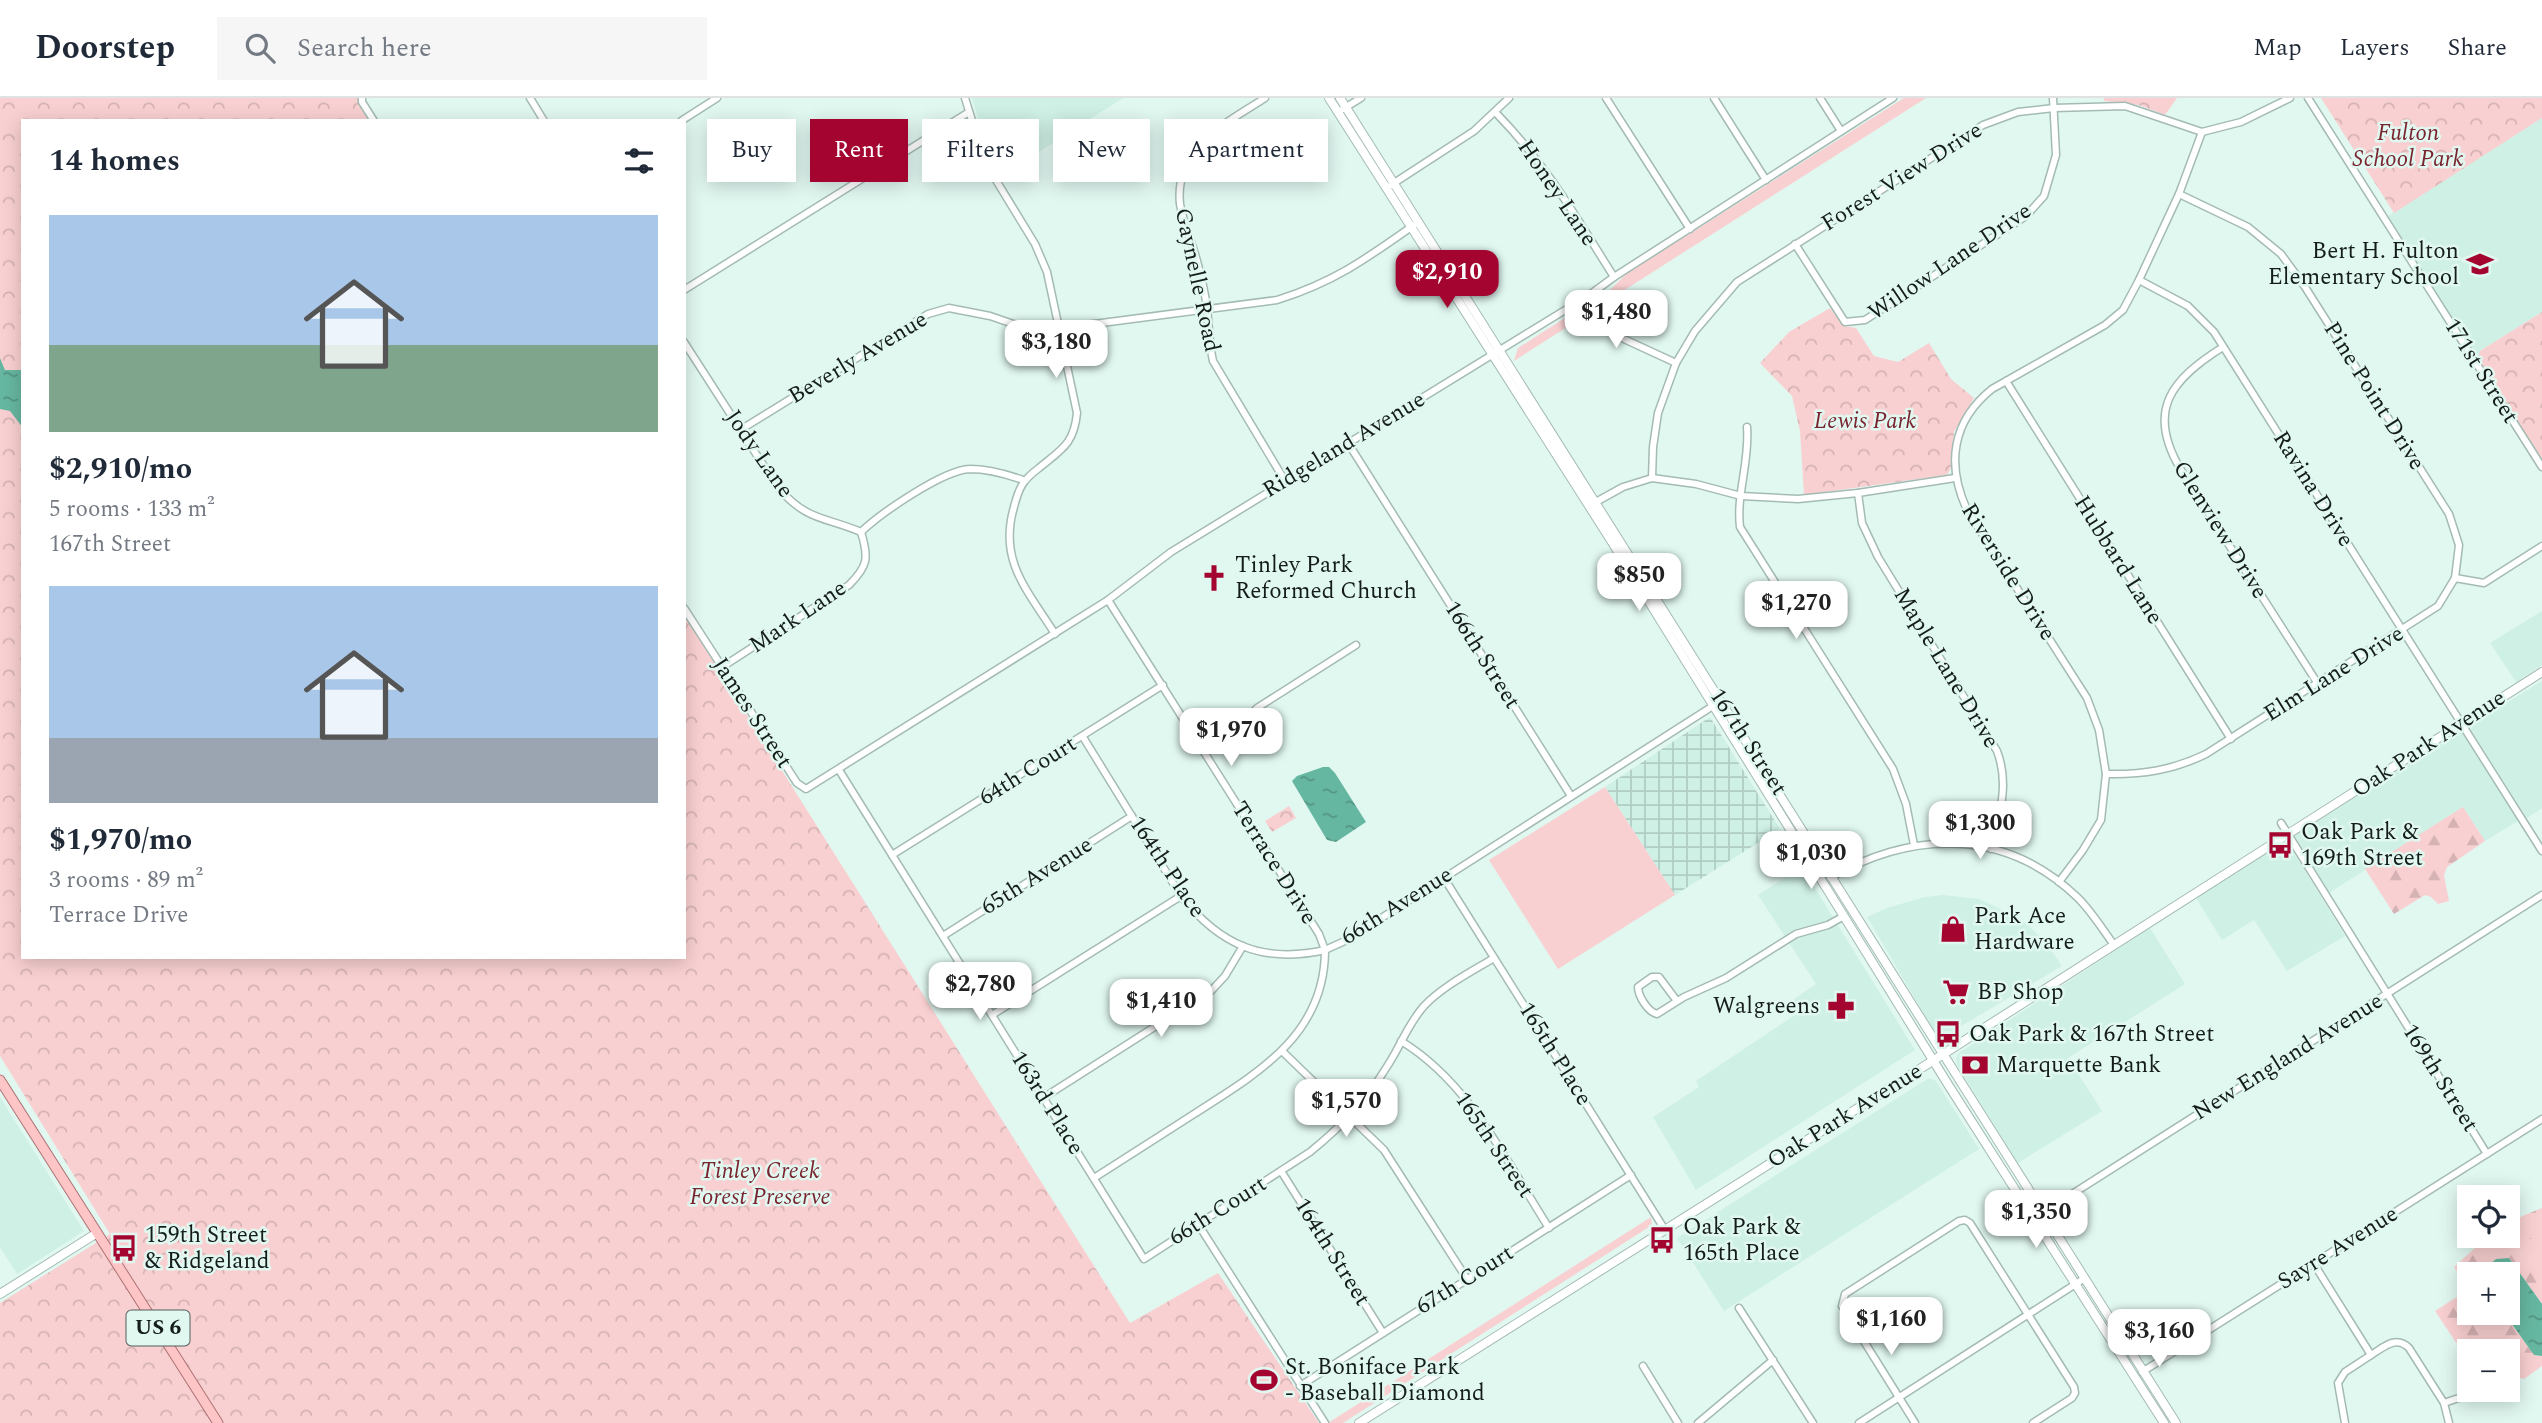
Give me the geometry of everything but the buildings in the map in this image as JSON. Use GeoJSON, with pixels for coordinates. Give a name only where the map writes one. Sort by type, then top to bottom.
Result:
{"type":"FeatureCollection","features":[{"type":"Feature","properties":{"kind":"main road","name":"167th Street"},"geometry":{"type":"LineString","coordinates":[[1329,98],[1342,110],[1717,703],[1833,877],[2176,1423]]}},
{"type":"Feature","properties":{"kind":"main road","name":"167th Street"},"geometry":{"type":"LineString","coordinates":[[1340,98],[1342,110]]}},
{"type":"Feature","properties":{"kind":"main road","name":"Oak Park Avenue"},"geometry":{"type":"LineString","coordinates":[[1359,1423],[2542,672]]}},
{"type":"Feature","properties":{"kind":"main road","name":"167th Street"},"geometry":{"type":"LineString","coordinates":[[1717,703],[1822,883],[2164,1423]]}},
{"type":"Feature","properties":{"kind":"main road","name":"US 6"},"geometry":{"type":"LineString","coordinates":[[0,1080],[218,1423]]}},
{"type":"Feature","properties":{"kind":"main road"},"geometry":{"type":"LineString","coordinates":[[0,1294],[97,1233]]}},
{"type":"Feature","properties":{"kind":"street"},"geometry":{"type":"LineString","coordinates":[[362,98],[373,119]]}},
{"type":"Feature","properties":{"kind":"street"},"geometry":{"type":"LineString","coordinates":[[530,98],[543,119]]}},
{"type":"Feature","properties":{"kind":"street"},"geometry":{"type":"LineString","coordinates":[[684,119],[717,98]]}},
{"type":"Feature","properties":{"kind":"street"},"geometry":{"type":"LineString","coordinates":[[965,98],[991,172],[1035,244],[1047,272],[1077,413],[1075,432],[1063,448],[1023,480],[1009,522],[1008,543],[1016,569],[1055,634]]}},
{"type":"Feature","properties":{"kind":"street","name":"Gaynelle Road"},"geometry":{"type":"LineString","coordinates":[[1265,98],[1200,143],[1186,163],[1182,178],[1181,205],[1207,308],[1209,345],[1213,361],[1285,481]]}},
{"type":"Feature","properties":{"kind":"street"},"geometry":{"type":"LineString","coordinates":[[1342,110],[1360,98]]}},
{"type":"Feature","properties":{"kind":"street"},"geometry":{"type":"LineString","coordinates":[[1390,185],[1474,131],[1496,113],[1508,98]]}},
{"type":"Feature","properties":{"kind":"street"},"geometry":{"type":"LineString","coordinates":[[1606,98],[1690,229]]}},
{"type":"Feature","properties":{"kind":"street"},"geometry":{"type":"LineString","coordinates":[[1714,98],[1766,180]]}},
{"type":"Feature","properties":{"kind":"street"},"geometry":{"type":"LineString","coordinates":[[1820,98],[1841,131]]}},
{"type":"Feature","properties":{"kind":"street","name":"Ridgeland Avenue"},"geometry":{"type":"LineString","coordinates":[[797,783],[806,789],[839,770],[1108,600],[1171,552],[1588,296],[1893,98]]}},
{"type":"Feature","properties":{"kind":"street","name":"Willow Lane Drive"},"geometry":{"type":"LineString","coordinates":[[1796,244],[1845,322],[1865,320],[2026,216],[2044,196],[2056,155],[2053,98]]}},
{"type":"Feature","properties":{"kind":"street"},"geometry":{"type":"LineString","coordinates":[[2202,132],[2241,122],[2290,98]]}},
{"type":"Feature","properties":{"kind":"street","name":"171st Street"},"geometry":{"type":"LineString","coordinates":[[2308,98],[2542,467]]}},
{"type":"Feature","properties":{"kind":"street","name":"Forest View Drive"},"geometry":{"type":"LineString","coordinates":[[1652,478],[1658,413],[1676,363],[1695,331],[1737,282],[1983,125],[2018,112],[2125,106],[2202,132]]}},
{"type":"Feature","properties":{"kind":"street"},"geometry":{"type":"LineString","coordinates":[[686,289],[969,112]]}},
{"type":"Feature","properties":{"kind":"street","name":"Honey Lane"},"geometry":{"type":"LineString","coordinates":[[1496,113],[1543,165],[1614,278]]}},
{"type":"Feature","properties":{"kind":"street","name":"Riverside Drive"},"geometry":{"type":"LineString","coordinates":[[2059,882],[2101,820],[2106,774],[2099,730],[2087,698],[1967,510],[1955,478],[1956,441],[1968,414],[1978,401],[2006,381],[2117,317],[2128,303],[2179,194],[2202,132]]}},
{"type":"Feature","properties":{"kind":"street","name":"Pine Point Drive"},"geometry":{"type":"LineString","coordinates":[[2179,194],[2248,227],[2281,254],[2305,287],[2451,518],[2459,545],[2455,578]]}},
{"type":"Feature","properties":{"kind":"street","name":"Beverly Avenue"},"geometry":{"type":"LineString","coordinates":[[740,430],[928,314],[949,308],[990,316],[1034,331],[1277,300],[1346,272],[1415,225]]}},
{"type":"Feature","properties":{"kind":"street","name":"Ravina Drive"},"geometry":{"type":"LineString","coordinates":[[2139,280],[2173,296],[2208,324],[2542,851]]}},
{"type":"Feature","properties":{"kind":"street"},"geometry":{"type":"LineString","coordinates":[[1588,296],[1602,316],[1624,339],[1676,363]]}},
{"type":"Feature","properties":{"kind":"street","name":"Jody Lane"},"geometry":{"type":"LineString","coordinates":[[686,345],[778,488],[793,504],[810,516],[861,532]]}},
{"type":"Feature","properties":{"kind":"street","name":"Glenview Drive"},"geometry":{"type":"LineString","coordinates":[[2224,347],[2194,365],[2176,385],[2165,415],[2167,440],[2181,470],[2318,684]]}},
{"type":"Feature","properties":{"kind":"street","name":"Hubbard Lane"},"geometry":{"type":"LineString","coordinates":[[2006,381],[2231,739]]}},
{"type":"Feature","properties":{"kind":"street"},"geometry":{"type":"LineString","coordinates":[[1747,427],[1749,446],[1738,511],[1740,527],[1893,769],[1906,804],[1914,845]]}},
{"type":"Feature","properties":{"kind":"street","name":"166th Street"},"geometry":{"type":"LineString","coordinates":[[1349,443],[1571,796]]}},
{"type":"Feature","properties":{"kind":"street"},"geometry":{"type":"LineString","coordinates":[[861,532],[873,520],[944,476],[968,469],[999,472],[1023,480]]}},
{"type":"Feature","properties":{"kind":"street"},"geometry":{"type":"LineString","coordinates":[[1592,504],[1623,487],[1652,478],[1696,484],[1741,496],[1798,499],[1955,478]]}},
{"type":"Feature","properties":{"kind":"street","name":"Maple Lane Drive"},"geometry":{"type":"LineString","coordinates":[[1858,493],[1862,523],[1878,557],[1997,751],[2004,787],[1991,849]]}},
{"type":"Feature","properties":{"kind":"street","name":"Mark Lane"},"geometry":{"type":"LineString","coordinates":[[722,667],[849,585],[862,572],[866,560],[866,548],[861,532]]}},
{"type":"Feature","properties":{"kind":"street"},"geometry":{"type":"LineString","coordinates":[[2455,578],[2484,583],[2542,546]]}},
{"type":"Feature","properties":{"kind":"street","name":"Elm Lane Drive"},"geometry":{"type":"LineString","coordinates":[[2106,774],[2163,770],[2200,757],[2403,631],[2438,606],[2455,578]]}},
{"type":"Feature","properties":{"kind":"street","name":"Terrace Drive"},"geometry":{"type":"LineString","coordinates":[[1108,600],[1319,934],[1325,950]]}},
{"type":"Feature","properties":{"kind":"street","name":"James Street"},"geometry":{"type":"LineString","coordinates":[[686,611],[797,783]]}},
{"type":"Feature","properties":{"kind":"street"},"geometry":{"type":"LineString","coordinates":[[1203,750],[1240,726],[1257,708],[1356,645]]}},
{"type":"Feature","properties":{"kind":"street","name":"64th Court"},"geometry":{"type":"LineString","coordinates":[[892,855],[1163,685]]}},
{"type":"Feature","properties":{"kind":"street","name":"66th Avenue"},"geometry":{"type":"LineString","coordinates":[[1094,1178],[1250,1079],[1282,1051],[1299,1031],[1313,1007],[1325,975],[1325,950],[1347,940],[1717,703]]}},
{"type":"Feature","properties":{"kind":"street","name":"164th Place"},"geometry":{"type":"LineString","coordinates":[[1083,737],[1181,895],[1197,916],[1219,934],[1243,947],[1272,954],[1297,956],[1325,950]]}},
{"type":"Feature","properties":{"kind":"street","name":"163rd Place"},"geometry":{"type":"LineString","coordinates":[[839,770],[1144,1259]]}},
{"type":"Feature","properties":{"kind":"street","name":"65th Avenue"},"geometry":{"type":"LineString","coordinates":[[943,936],[1132,816]]}},
{"type":"Feature","properties":{"kind":"street","name":"169th Street"},"geometry":{"type":"LineString","coordinates":[[2281,823],[2487,1154]]}},
{"type":"Feature","properties":{"kind":"street"},"geometry":{"type":"LineString","coordinates":[[1822,883],[1872,856],[1914,845],[1955,844],[1991,849],[2020,859],[2059,882],[2080,900],[2114,945]]}},
{"type":"Feature","properties":{"kind":"street","name":"165th Place"},"geometry":{"type":"LineString","coordinates":[[1444,877],[1665,1230]]}},
{"type":"Feature","properties":{"kind":"street"},"geometry":{"type":"LineString","coordinates":[[992,1015],[1181,895]]}},
{"type":"Feature","properties":{"kind":"street","name":"New England Avenue"},"geometry":{"type":"LineString","coordinates":[[2034,1219],[2542,895]]}},
{"type":"Feature","properties":{"kind":"street"},"geometry":{"type":"LineString","coordinates":[[1677,1001],[1659,977],[1652,977],[1638,987],[1639,994],[1650,1012],[1655,1014],[1726,978],[1796,934],[1828,925],[1844,916]]}},
{"type":"Feature","properties":{"kind":"street"},"geometry":{"type":"LineString","coordinates":[[1043,1098],[1211,991],[1225,976],[1243,947]]}},
{"type":"Feature","properties":{"kind":"street","name":"66th Court"},"geometry":{"type":"LineString","coordinates":[[1144,1259],[1310,1152],[1351,1116],[1390,1063],[1410,1024],[1427,1003],[1494,958]]}},
{"type":"Feature","properties":{"kind":"street","name":"165th Street"},"geometry":{"type":"LineString","coordinates":[[1401,1041],[1429,1061],[1464,1097],[1549,1228]]}},
{"type":"Feature","properties":{"kind":"street"},"geometry":{"type":"LineString","coordinates":[[1282,1051],[1384,1150],[1466,1279]]}},
{"type":"Feature","properties":{"kind":"street","name":"Sayre Avenue"},"geometry":{"type":"LineString","coordinates":[[2135,1377],[2542,1119]]}},
{"type":"Feature","properties":{"kind":"street","name":"164th Street"},"geometry":{"type":"LineString","coordinates":[[1281,1171],[1383,1333]]}},
{"type":"Feature","properties":{"kind":"street","name":"67th Court"},"geometry":{"type":"LineString","coordinates":[[1300,1386],[1630,1175]]}},
{"type":"Feature","properties":{"kind":"street"},"geometry":{"type":"LineString","coordinates":[[1915,1423],[1842,1306],[1845,1294],[1959,1221],[1965,1220],[1970,1223],[2074,1387],[2072,1398],[2033,1423]]}},
{"type":"Feature","properties":{"kind":"street"},"geometry":{"type":"LineString","coordinates":[[1198,1224],[1325,1423]]}},
{"type":"Feature","properties":{"kind":"street"},"geometry":{"type":"LineString","coordinates":[[2314,1264],[2371,1355]]}},
{"type":"Feature","properties":{"kind":"street"},"geometry":{"type":"LineString","coordinates":[[1859,1423],[2085,1278]]}},
{"type":"Feature","properties":{"kind":"street"},"geometry":{"type":"LineString","coordinates":[[1739,1308],[1813,1423]]}},
{"type":"Feature","properties":{"kind":"street"},"geometry":{"type":"LineString","coordinates":[[2345,1423],[2338,1383],[2345,1372],[2395,1342],[2405,1344],[2444,1403],[2449,1423]]}},
{"type":"Feature","properties":{"kind":"street"},"geometry":{"type":"LineString","coordinates":[[1698,1423],[1773,1360]]}},
{"type":"Feature","properties":{"kind":"street"},"geometry":{"type":"LineString","coordinates":[[1643,1366],[1678,1423]]}},
{"type":"Feature","properties":{"kind":"street"},"geometry":{"type":"LineString","coordinates":[[2444,1403],[2457,1399]]}},
{"type":"Feature","properties":{"kind":"shaded area"},"geometry":{"type":"Polygon","coordinates":[[[972,98],[1123,98],[1090,119],[1053,119],[1053,143],[1039,152],[1039,119],[978,119],[972,98]]]}},
{"type":"Feature","properties":{"kind":"shaded area","name":"Bert H. Fulton Elementary School"},"geometry":{"type":"Polygon","coordinates":[[[2542,118],[2542,312],[2480,351],[2479,361],[2388,216],[2542,118]]]}},
{"type":"Feature","properties":{"kind":"shaded area"},"geometry":{"type":"Polygon","coordinates":[[[2542,611],[2542,665],[2516,682],[2490,643],[2542,611]]]}},
{"type":"Feature","properties":{"kind":"shaded area"},"geometry":{"type":"Polygon","coordinates":[[[2542,681],[2542,808],[2527,818],[2471,730],[2472,724],[2542,681]]]}},
{"type":"Feature","properties":{"kind":"shaded area"},"geometry":{"type":"Polygon","coordinates":[[[1710,717],[1780,829],[1675,895],[1605,787],[1710,717]]]}},
{"type":"Feature","properties":{"kind":"shaded area"},"geometry":{"type":"Polygon","coordinates":[[[2461,731],[2518,821],[2485,841],[2463,807],[2329,893],[2293,836],[2461,731]]]}},
{"type":"Feature","properties":{"kind":"shaded area"},"geometry":{"type":"Polygon","coordinates":[[[2280,843],[2289,845],[2345,936],[2287,971],[2254,920],[2222,940],[2196,898],[2280,843]]]}},
{"type":"Feature","properties":{"kind":"shaded area"},"geometry":{"type":"Polygon","coordinates":[[[1802,867],[1915,1050],[1696,1190],[1653,1117],[1699,1087],[1696,1081],[1801,1011],[1794,999],[1816,984],[1758,895],[1802,867]]]}},
{"type":"Feature","properties":{"kind":"shaded area"},"geometry":{"type":"Polygon","coordinates":[[[1943,895],[1979,899],[2011,914],[2029,926],[2047,944],[2062,966],[1943,1037],[1935,1033],[1867,917],[1925,897],[1943,895]]]}},
{"type":"Feature","properties":{"kind":"shaded area"},"geometry":{"type":"Polygon","coordinates":[[[2150,928],[2185,984],[2068,1058],[2102,1111],[2018,1163],[1957,1065],[1956,1058],[1959,1053],[2150,928]]]}},
{"type":"Feature","properties":{"kind":"shaded area"},"geometry":{"type":"Polygon","coordinates":[[[1929,1078],[1936,1081],[1979,1149],[1724,1311],[1677,1238],[1929,1078]]]}},
{"type":"Feature","properties":{"kind":"shaded area"},"geometry":{"type":"Polygon","coordinates":[[[0,1097],[84,1231],[17,1274],[0,1247],[0,1097]]]}},
{"type":"Feature","properties":{"kind":"green space","name":"Tinley Creek Forest Preserve"},"geometry":{"type":"Polygon","coordinates":[[[0,98],[359,98],[372,119],[21,119],[21,959],[686,959],[686,618],[1130,1323],[1218,1273],[1319,1423],[0,1423],[0,1303],[110,1234],[0,1056],[0,98]]]}},
{"type":"Feature","properties":{"kind":"green space"},"geometry":{"type":"Polygon","coordinates":[[[1904,98],[1926,98],[1601,305],[1603,297],[1626,274],[1904,98]]]}},
{"type":"Feature","properties":{"kind":"green space"},"geometry":{"type":"Polygon","coordinates":[[[2104,98],[2177,98],[2165,115],[2139,105],[2104,101],[2104,98]]]}},
{"type":"Feature","properties":{"kind":"green space","name":"Fulton School Park"},"geometry":{"type":"Polygon","coordinates":[[[2321,98],[2542,98],[2542,118],[2394,213],[2321,98]]]}},
{"type":"Feature","properties":{"kind":"green space"},"geometry":{"type":"Polygon","coordinates":[[[1588,308],[1592,311],[1514,361],[1518,348],[1574,312],[1588,308]]]}},
{"type":"Feature","properties":{"kind":"green space","name":"Lewis Park"},"geometry":{"type":"Polygon","coordinates":[[[1830,308],[1844,326],[1856,328],[1874,356],[1898,362],[1929,343],[1951,379],[1974,398],[1954,432],[1951,468],[1947,475],[1804,495],[1800,431],[1792,396],[1760,363],[1789,332],[1830,308]]]}},
{"type":"Feature","properties":{"kind":"green space"},"geometry":{"type":"Polygon","coordinates":[[[2542,312],[2542,460],[2478,358],[2480,351],[2542,312]]]}},
{"type":"Feature","properties":{"kind":"green space"},"geometry":{"type":"Polygon","coordinates":[[[1605,787],[1675,895],[1558,969],[1489,860],[1605,787]]]}},
{"type":"Feature","properties":{"kind":"green space"},"geometry":{"type":"Polygon","coordinates":[[[1289,806],[1296,818],[1272,832],[1265,821],[1289,806]]]}},
{"type":"Feature","properties":{"kind":"green space"},"geometry":{"type":"Polygon","coordinates":[[[2463,807],[2485,841],[2447,867],[2444,875],[2449,901],[2438,904],[2425,895],[2394,914],[2365,869],[2463,807]]]}},
{"type":"Feature","properties":{"kind":"green space"},"geometry":{"type":"Polygon","coordinates":[[[2542,1208],[2542,1236],[2520,1241],[2520,1217],[2542,1208]]]}},
{"type":"Feature","properties":{"kind":"green space"},"geometry":{"type":"Polygon","coordinates":[[[1651,1217],[1652,1224],[1649,1227],[1343,1423],[1328,1423],[1651,1217]]]}},
{"type":"Feature","properties":{"kind":"green space"},"geometry":{"type":"Polygon","coordinates":[[[2542,1236],[2542,1273],[2516,1250],[2520,1248],[2520,1241],[2542,1236]]]}},
{"type":"Feature","properties":{"kind":"green space"},"geometry":{"type":"Polygon","coordinates":[[[2475,1248],[2516,1248],[2542,1273],[2542,1304],[2520,1273],[2520,1262],[2512,1262],[2509,1258],[2500,1262],[2459,1262],[2475,1248]]]}},
{"type":"Feature","properties":{"kind":"green space"},"geometry":{"type":"Polygon","coordinates":[[[2457,1297],[2457,1325],[2513,1325],[2534,1355],[2542,1356],[2542,1366],[2524,1379],[2520,1378],[2520,1339],[2457,1339],[2457,1344],[2435,1311],[2457,1297]]]}},
{"type":"Feature","properties":{"kind":"water"},"geometry":{"type":"Polygon","coordinates":[[[0,358],[5,370],[21,370],[21,425],[10,411],[0,409],[0,358]]]}},
{"type":"Feature","properties":{"kind":"water"},"geometry":{"type":"Polygon","coordinates":[[[1329,767],[1335,773],[1366,822],[1336,842],[1327,840],[1292,781],[1297,776],[1329,767]]]}},
{"type":"Feature","properties":{"kind":"water"},"geometry":{"type":"Polygon","coordinates":[[[2509,1258],[2512,1262],[2492,1262],[2509,1258]]]}},
{"type":"Feature","properties":{"kind":"water"},"geometry":{"type":"Polygon","coordinates":[[[2520,1273],[2542,1304],[2542,1356],[2534,1355],[2513,1325],[2520,1325],[2520,1273]]]}},
{"type":"Feature","properties":{"kind":"place","name":"Bert H. Fulton Elementary School"},"geometry":{"type":"Point","coordinates":[2480,264]}},
{"type":"Feature","properties":{"kind":"place","name":"Tinley Park Reformed Church"},"geometry":{"type":"Point","coordinates":[1214,578]}},
{"type":"Feature","properties":{"kind":"place","name":"Oak Park & 169th Street"},"geometry":{"type":"Point","coordinates":[2280,845]}},
{"type":"Feature","properties":{"kind":"place","name":"Park Ace Hardware"},"geometry":{"type":"Point","coordinates":[1953,929]}},
{"type":"Feature","properties":{"kind":"place","name":"BP Shop"},"geometry":{"type":"Point","coordinates":[1956,992]}},
{"type":"Feature","properties":{"kind":"place","name":"Walgreens"},"geometry":{"type":"Point","coordinates":[1841,1006]}},
{"type":"Feature","properties":{"kind":"place","name":"Oak Park & 167th Street"},"geometry":{"type":"Point","coordinates":[1948,1034]}},
{"type":"Feature","properties":{"kind":"place","name":"Marquette Bank"},"geometry":{"type":"Point","coordinates":[1975,1065]}},
{"type":"Feature","properties":{"kind":"place","name":"Oak Park & 165th Place"},"geometry":{"type":"Point","coordinates":[1662,1240]}},
{"type":"Feature","properties":{"kind":"place","name":"159th Street & Ridgeland"},"geometry":{"type":"Point","coordinates":[124,1248]}},
{"type":"Feature","properties":{"kind":"place","name":"St. Boniface Park - Baseball Diamond"},"geometry":{"type":"Point","coordinates":[1264,1380]}}]}
